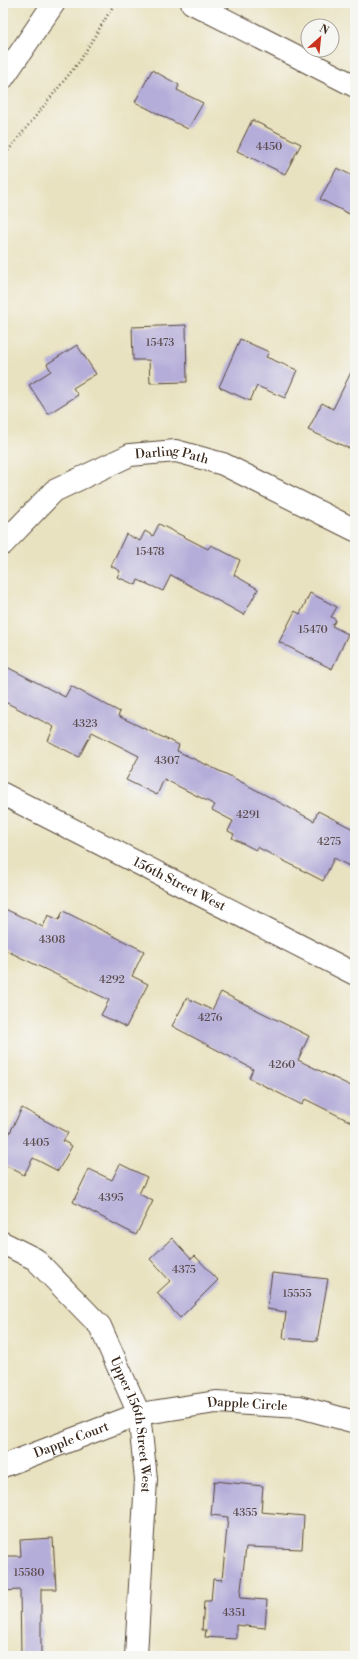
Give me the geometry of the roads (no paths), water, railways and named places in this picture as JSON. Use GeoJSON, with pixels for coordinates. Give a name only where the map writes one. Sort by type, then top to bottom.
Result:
{"type":"FeatureCollection","features":[{"type":"Feature","properties":{"kind":"street"},"geometry":{"type":"LineString","coordinates":[[3,78],[54,3]]}},
{"type":"Feature","properties":{"kind":"street"},"geometry":{"type":"LineString","coordinates":[[192,3],[355,86]]}},
{"type":"Feature","properties":{"kind":"street","name":"Darling Path"},"geometry":{"type":"LineString","coordinates":[[3,544],[54,491],[130,454],[176,452],[223,464],[355,530]]}},
{"type":"Feature","properties":{"kind":"street","name":"156th Street West"},"geometry":{"type":"LineString","coordinates":[[3,794],[355,974]]}},
{"type":"Feature","properties":{"kind":"street","name":"Upper 156th Street West"},"geometry":{"type":"LineString","coordinates":[[3,1243],[35,1259],[100,1326],[139,1414],[146,1479],[136,1656]]}},
{"type":"Feature","properties":{"kind":"street","name":"Dapple Circle"},"geometry":{"type":"LineString","coordinates":[[139,1414],[216,1402],[300,1407],[355,1422]]}},
{"type":"Feature","properties":{"kind":"street","name":"Dapple Court"},"geometry":{"type":"LineString","coordinates":[[3,1466],[139,1414]]}}]}
